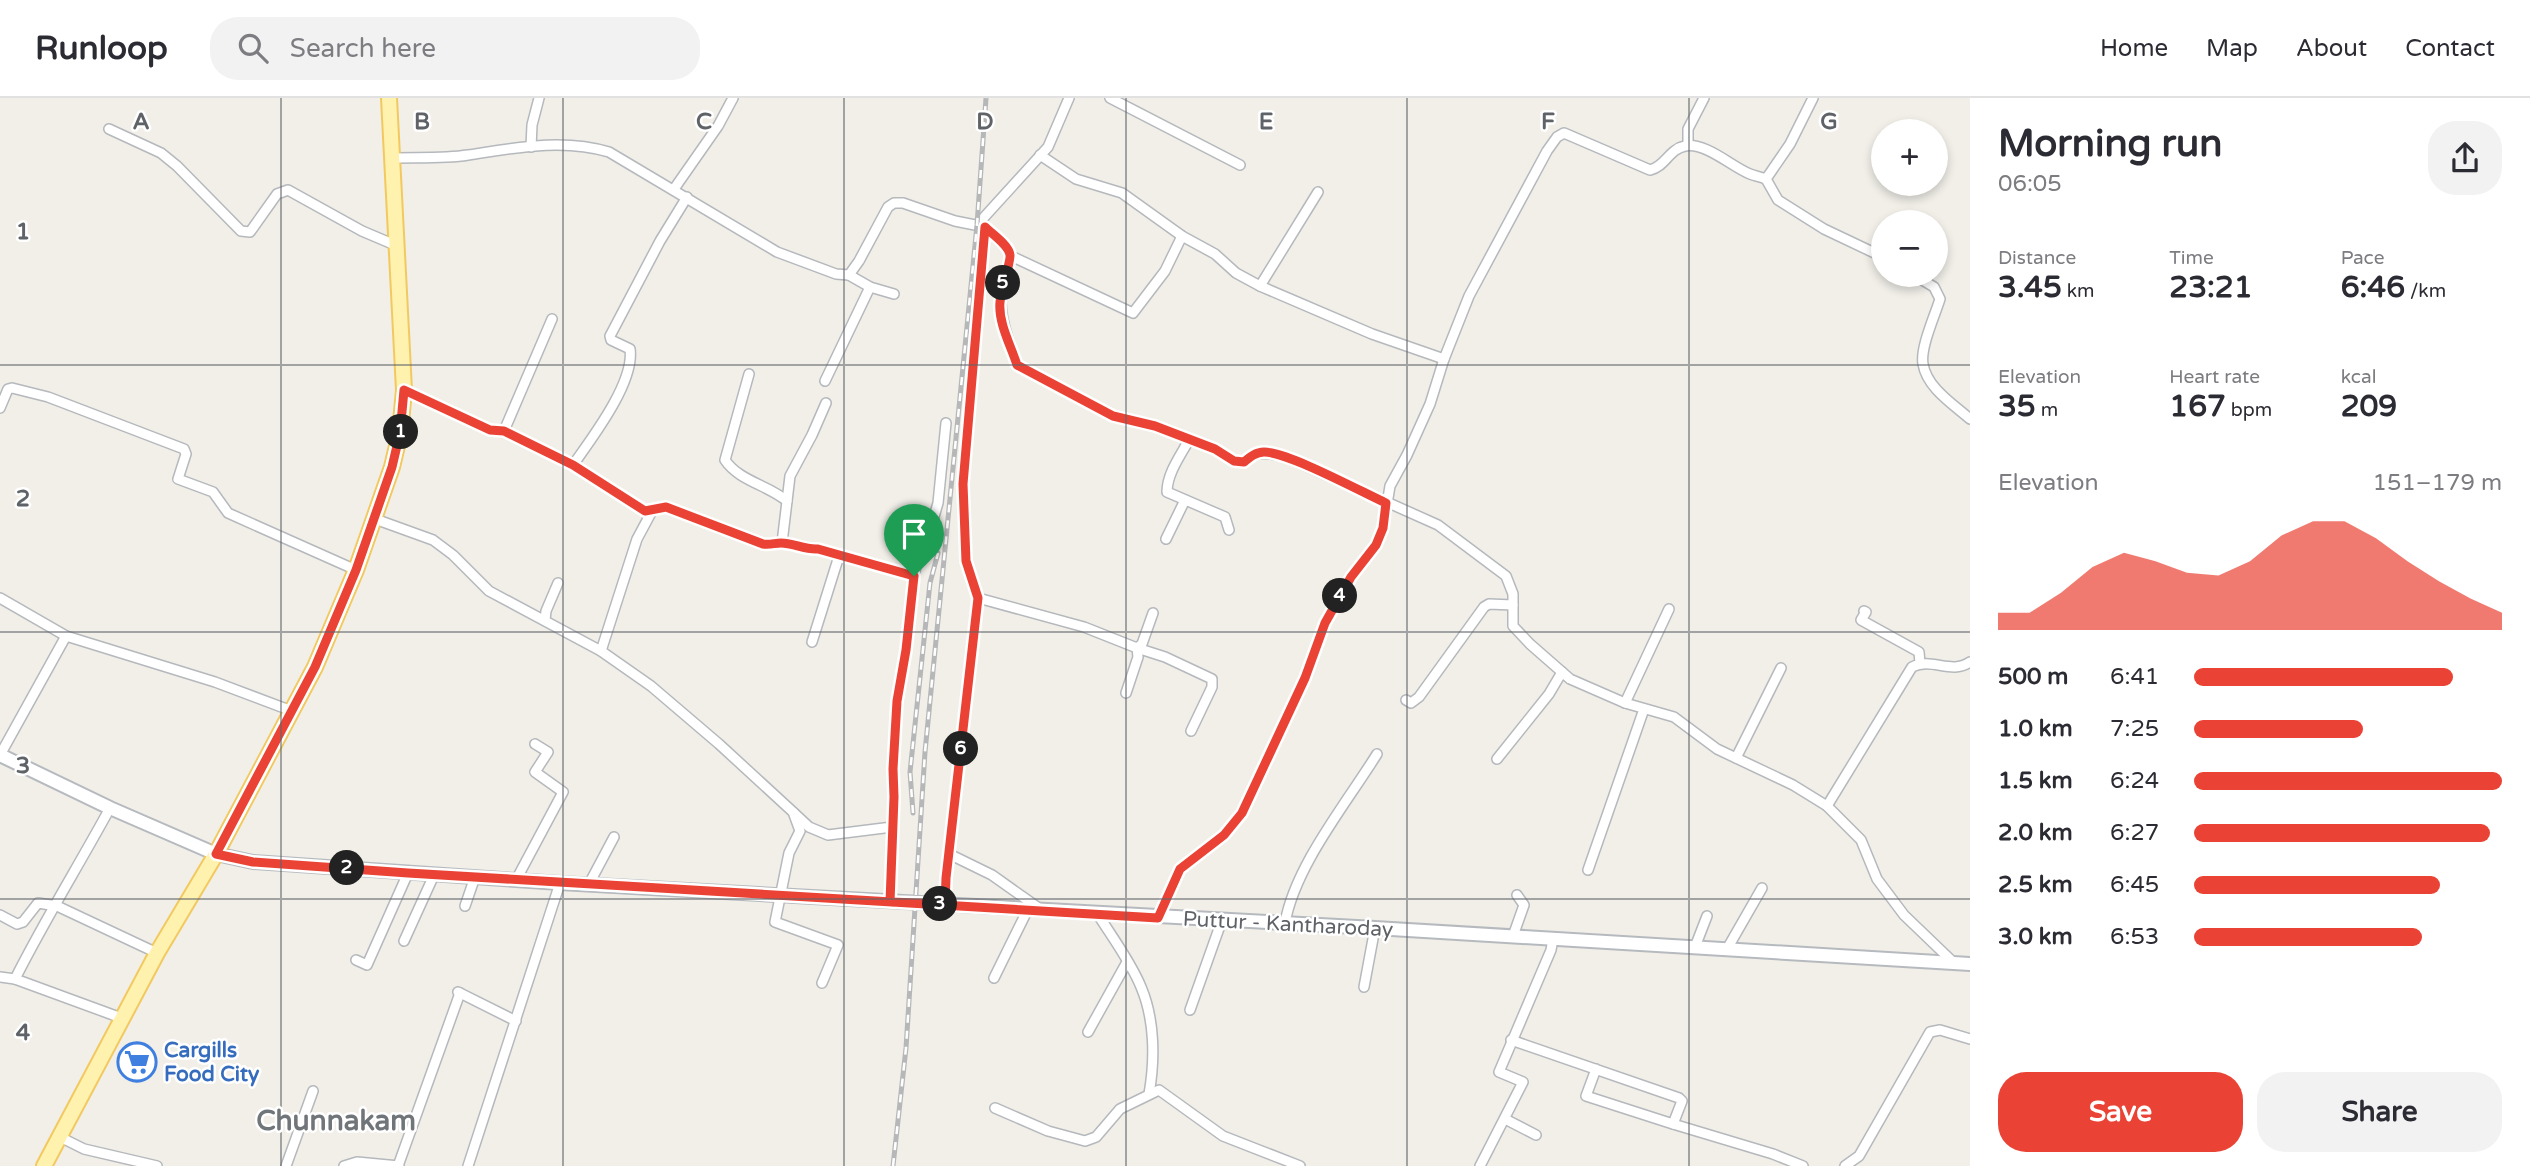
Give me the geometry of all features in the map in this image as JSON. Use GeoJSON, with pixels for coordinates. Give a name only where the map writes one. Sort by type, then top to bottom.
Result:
{"type":"FeatureCollection","features":[{"type":"Feature","properties":{"kind":"main road"},"geometry":{"type":"LineString","coordinates":[[44,1166],[157,953],[216,854],[315,667],[375,519],[400,433],[404,390],[389,98]]}},
{"type":"Feature","properties":{"kind":"main road","name":"Puttur - Kantharoday"},"geometry":{"type":"LineString","coordinates":[[0,755],[110,808],[216,854],[253,862],[560,883],[1970,964]]}},
{"type":"Feature","properties":{"kind":"street"},"geometry":{"type":"LineString","coordinates":[[531,147],[532,125],[539,98]]}},
{"type":"Feature","properties":{"kind":"street"},"geometry":{"type":"LineString","coordinates":[[674,189],[718,126],[733,98]]}},
{"type":"Feature","properties":{"kind":"street"},"geometry":{"type":"LineString","coordinates":[[945,904],[978,598],[966,561],[963,484],[981,226],[1048,147],[1069,98]]}},
{"type":"Feature","properties":{"kind":"street"},"geometry":{"type":"LineString","coordinates":[[1110,98],[1240,165]]}},
{"type":"Feature","properties":{"kind":"street"},"geometry":{"type":"LineString","coordinates":[[1688,145],[1688,129],[1704,98]]}},
{"type":"Feature","properties":{"kind":"street"},"geometry":{"type":"LineString","coordinates":[[1766,179],[1790,144],[1813,98]]}},
{"type":"Feature","properties":{"kind":"street"},"geometry":{"type":"LineString","coordinates":[[109,129],[161,153],[241,231],[250,232],[278,194],[288,190],[362,231],[395,245]]}},
{"type":"Feature","properties":{"kind":"street"},"geometry":{"type":"LineString","coordinates":[[1158,918],[1180,869],[1224,835],[1242,813],[1305,678],[1325,623],[1351,577],[1376,545],[1383,528],[1390,486],[1408,455],[1430,404],[1444,359],[1469,296],[1557,137],[1564,133],[1650,170],[1658,168],[1675,149],[1688,145],[1716,154],[1750,174],[1766,179],[1778,201],[1824,229],[1871,251]]}},
{"type":"Feature","properties":{"kind":"street"},"geometry":{"type":"LineString","coordinates":[[391,158],[468,155],[562,144],[587,145],[609,152],[777,252],[835,274],[849,275],[870,287],[894,294]]}},
{"type":"Feature","properties":{"kind":"street"},"geometry":{"type":"LineString","coordinates":[[1040,155],[1076,178],[1122,194],[1182,236],[1215,254],[1236,273],[1260,286],[1371,334],[1444,359]]}},
{"type":"Feature","properties":{"kind":"street"},"geometry":{"type":"LineString","coordinates":[[1260,286],[1318,192]]}},
{"type":"Feature","properties":{"kind":"street"},"geometry":{"type":"LineString","coordinates":[[573,465],[607,415],[626,377],[632,357],[631,349],[611,340],[610,336],[660,241],[687,197]]}},
{"type":"Feature","properties":{"kind":"street"},"geometry":{"type":"LineString","coordinates":[[849,275],[888,206],[903,204],[981,226],[1009,250],[1011,256],[1000,305],[1003,324],[1017,365],[1113,416],[1155,426],[1215,449],[1234,461],[1244,462],[1252,455],[1263,452],[1286,457],[1438,525],[1506,576],[1513,594],[1513,626],[1570,679],[1625,703],[1674,717],[1717,749],[1793,785],[1827,806],[1861,839],[1877,879],[1904,915],[1954,963]]}},
{"type":"Feature","properties":{"kind":"street"},"geometry":{"type":"LineString","coordinates":[[1011,256],[1133,313],[1164,271],[1182,236]]}},
{"type":"Feature","properties":{"kind":"street"},"geometry":{"type":"LineString","coordinates":[[825,381],[870,287]]}},
{"type":"Feature","properties":{"kind":"street"},"geometry":{"type":"LineString","coordinates":[[1934,287],[1940,299],[1923,352],[1923,364],[1933,386],[1970,419]]}},
{"type":"Feature","properties":{"kind":"street"},"geometry":{"type":"LineString","coordinates":[[504,431],[552,319]]}},
{"type":"Feature","properties":{"kind":"street"},"geometry":{"type":"LineString","coordinates":[[749,374],[725,460],[732,470],[779,494],[787,501]]}},
{"type":"Feature","properties":{"kind":"street"},"geometry":{"type":"LineString","coordinates":[[0,408],[8,389],[12,388],[48,397],[184,449],[186,454],[178,480],[213,492],[228,513],[356,570]]}},
{"type":"Feature","properties":{"kind":"street"},"geometry":{"type":"LineString","coordinates":[[404,390],[490,430],[504,431],[573,465],[645,511],[652,511]]}},
{"type":"Feature","properties":{"kind":"street"},"geometry":{"type":"LineString","coordinates":[[782,543],[790,476],[826,403]]}},
{"type":"Feature","properties":{"kind":"street"},"geometry":{"type":"LineString","coordinates":[[890,902],[897,701],[914,576],[922,539],[933,520],[938,503],[946,424]]}},
{"type":"Feature","properties":{"kind":"street"},"geometry":{"type":"LineString","coordinates":[[1189,440],[1167,485],[1167,492],[1225,517],[1230,530]]}},
{"type":"Feature","properties":{"kind":"street"},"geometry":{"type":"LineString","coordinates":[[1166,539],[1185,500]]}},
{"type":"Feature","properties":{"kind":"street"},"geometry":{"type":"LineString","coordinates":[[601,651],[637,539],[652,511],[659,506],[763,544],[782,543],[806,550],[818,549],[914,576]]}},
{"type":"Feature","properties":{"kind":"street"},"geometry":{"type":"LineString","coordinates":[[375,519],[433,540],[453,555],[489,591],[514,607],[545,620],[601,651],[651,686],[809,827],[828,835],[892,827]]}},
{"type":"Feature","properties":{"kind":"street"},"geometry":{"type":"LineString","coordinates":[[812,642],[839,556]]}},
{"type":"Feature","properties":{"kind":"street"},"geometry":{"type":"LineString","coordinates":[[545,620],[558,583]]}},
{"type":"Feature","properties":{"kind":"street"},"geometry":{"type":"LineString","coordinates":[[0,598],[66,636],[215,682],[292,711]]}},
{"type":"Feature","properties":{"kind":"street"},"geometry":{"type":"LineString","coordinates":[[978,598],[1084,627],[1165,657],[1212,679],[1212,687],[1191,731]]}},
{"type":"Feature","properties":{"kind":"street"},"geometry":{"type":"LineString","coordinates":[[1406,700],[1411,702],[1419,697],[1484,607],[1489,604],[1513,605]]}},
{"type":"Feature","properties":{"kind":"street"},"geometry":{"type":"LineString","coordinates":[[1625,703],[1669,609]]}},
{"type":"Feature","properties":{"kind":"street"},"geometry":{"type":"LineString","coordinates":[[1864,611],[1866,612],[1861,620],[1919,652],[1920,663]]}},
{"type":"Feature","properties":{"kind":"street"},"geometry":{"type":"LineString","coordinates":[[1137,648],[1142,644],[1153,613]]}},
{"type":"Feature","properties":{"kind":"street"},"geometry":{"type":"LineString","coordinates":[[0,755],[66,636]]}},
{"type":"Feature","properties":{"kind":"street"},"geometry":{"type":"LineString","coordinates":[[1126,693],[1138,657],[1137,648]]}},
{"type":"Feature","properties":{"kind":"street"},"geometry":{"type":"LineString","coordinates":[[1827,806],[1912,667],[1920,663],[1933,663],[1952,668],[1970,663]]}},
{"type":"Feature","properties":{"kind":"street"},"geometry":{"type":"LineString","coordinates":[[1736,758],[1781,668]]}},
{"type":"Feature","properties":{"kind":"street"},"geometry":{"type":"LineString","coordinates":[[1497,760],[1549,694],[1562,672]]}},
{"type":"Feature","properties":{"kind":"street"},"geometry":{"type":"LineString","coordinates":[[1588,870],[1644,709]]}},
{"type":"Feature","properties":{"kind":"street"},"geometry":{"type":"LineString","coordinates":[[516,880],[563,792],[535,772],[548,752],[535,744]]}},
{"type":"Feature","properties":{"kind":"street"},"geometry":{"type":"LineString","coordinates":[[1285,923],[1288,905],[1308,862],[1377,754]]}},
{"type":"Feature","properties":{"kind":"street"},"geometry":{"type":"LineString","coordinates":[[15,979],[110,808]]}},
{"type":"Feature","properties":{"kind":"street"},"geometry":{"type":"LineString","coordinates":[[793,812],[800,831],[789,853],[775,922],[838,945],[822,983]]}},
{"type":"Feature","properties":{"kind":"street"},"geometry":{"type":"LineString","coordinates":[[589,884],[614,837]]}},
{"type":"Feature","properties":{"kind":"street"},"geometry":{"type":"LineString","coordinates":[[949,854],[992,875],[1035,910],[994,978]]}},
{"type":"Feature","properties":{"kind":"street"},"geometry":{"type":"LineString","coordinates":[[356,960],[367,965],[408,873]]}},
{"type":"Feature","properties":{"kind":"street"},"geometry":{"type":"LineString","coordinates":[[404,941],[434,875]]}},
{"type":"Feature","properties":{"kind":"street"},"geometry":{"type":"LineString","coordinates":[[465,906],[475,877]]}},
{"type":"Feature","properties":{"kind":"street"},"geometry":{"type":"LineString","coordinates":[[468,1166],[560,883]]}},
{"type":"Feature","properties":{"kind":"street"},"geometry":{"type":"LineString","coordinates":[[1727,949],[1762,888]]}},
{"type":"Feature","properties":{"kind":"street"},"geometry":{"type":"LineString","coordinates":[[1513,936],[1524,905],[1517,895]]}},
{"type":"Feature","properties":{"kind":"street"},"geometry":{"type":"LineString","coordinates":[[0,915],[17,924],[23,922],[38,903],[57,906],[157,953]]}},
{"type":"Feature","properties":{"kind":"street"},"geometry":{"type":"LineString","coordinates":[[1097,913],[1142,988],[1152,1033],[1153,1071],[1149,1094]]}},
{"type":"Feature","properties":{"kind":"street"},"geometry":{"type":"LineString","coordinates":[[1695,947],[1707,916]]}},
{"type":"Feature","properties":{"kind":"street"},"geometry":{"type":"LineString","coordinates":[[1190,1010],[1222,920]]}},
{"type":"Feature","properties":{"kind":"street"},"geometry":{"type":"LineString","coordinates":[[1364,987],[1374,928]]}},
{"type":"Feature","properties":{"kind":"street"},"geometry":{"type":"LineString","coordinates":[[1480,1166],[1523,1082],[1499,1072],[1551,950],[1553,939]]}},
{"type":"Feature","properties":{"kind":"street"},"geometry":{"type":"LineString","coordinates":[[1088,1032],[1127,962]]}},
{"type":"Feature","properties":{"kind":"street"},"geometry":{"type":"LineString","coordinates":[[0,977],[15,979],[124,1019]]}},
{"type":"Feature","properties":{"kind":"street"},"geometry":{"type":"LineString","coordinates":[[344,1166],[357,1162],[399,1166],[459,992],[516,1021]]}},
{"type":"Feature","properties":{"kind":"street"},"geometry":{"type":"LineString","coordinates":[[1845,1166],[1859,1156],[1930,1032],[1941,1030],[1970,1039]]}},
{"type":"Feature","properties":{"kind":"street"},"geometry":{"type":"LineString","coordinates":[[1511,1040],[1679,1098],[1682,1101],[1673,1124]]}},
{"type":"Feature","properties":{"kind":"street"},"geometry":{"type":"LineString","coordinates":[[1595,1069],[1586,1096],[1773,1154],[1803,1166]]}},
{"type":"Feature","properties":{"kind":"street"},"geometry":{"type":"LineString","coordinates":[[995,1108],[1048,1131],[1085,1141],[1096,1137],[1119,1109],[1159,1090],[1223,1136],[1300,1166]]}},
{"type":"Feature","properties":{"kind":"street"},"geometry":{"type":"LineString","coordinates":[[286,1166],[313,1091]]}},
{"type":"Feature","properties":{"kind":"street"},"geometry":{"type":"LineString","coordinates":[[1505,1119],[1536,1135]]}},
{"type":"Feature","properties":{"kind":"street"},"geometry":{"type":"LineString","coordinates":[[60,1137],[84,1150],[157,1166]]}},
{"type":"Feature","properties":{"kind":"railway"},"geometry":{"type":"LineString","coordinates":[[893,1166],[906,1048],[925,752],[977,225],[986,98]]}},
{"type":"Feature","properties":{"kind":"railway"},"geometry":{"type":"LineString","coordinates":[[913,813],[910,772],[930,583],[938,553]]}},
{"type":"Feature","properties":{"kind":"place","name":"Cargills Food City"},"geometry":{"type":"Point","coordinates":[137,1062]}},
{"type":"Feature","properties":{"kind":"district","name":"Chunnakam"},"geometry":{"type":"Point","coordinates":[336,1120]}},
{"type":"Feature","properties":{"kind":"route"},"geometry":{"type":"LineString","coordinates":[[914,576],[818,549],[806,550],[782,543],[763,544],[666,507],[659,506],[652,511],[645,511],[573,465],[504,431],[490,430],[404,390],[400,433],[392,467],[356,570],[315,667],[216,854],[253,862],[408,873],[781,894],[890,902],[1097,913],[1158,918],[1180,869],[1224,835],[1242,813],[1305,678],[1325,623],[1351,577],[1376,545],[1383,528],[1386,503],[1286,457],[1263,452],[1252,455],[1244,462],[1234,461],[1215,449],[1155,426],[1113,416],[1017,365],[1003,324],[1000,305],[1011,256],[1009,250],[985,227],[963,484],[966,561],[978,598],[945,904],[890,902],[897,701],[914,576]]}}]}
